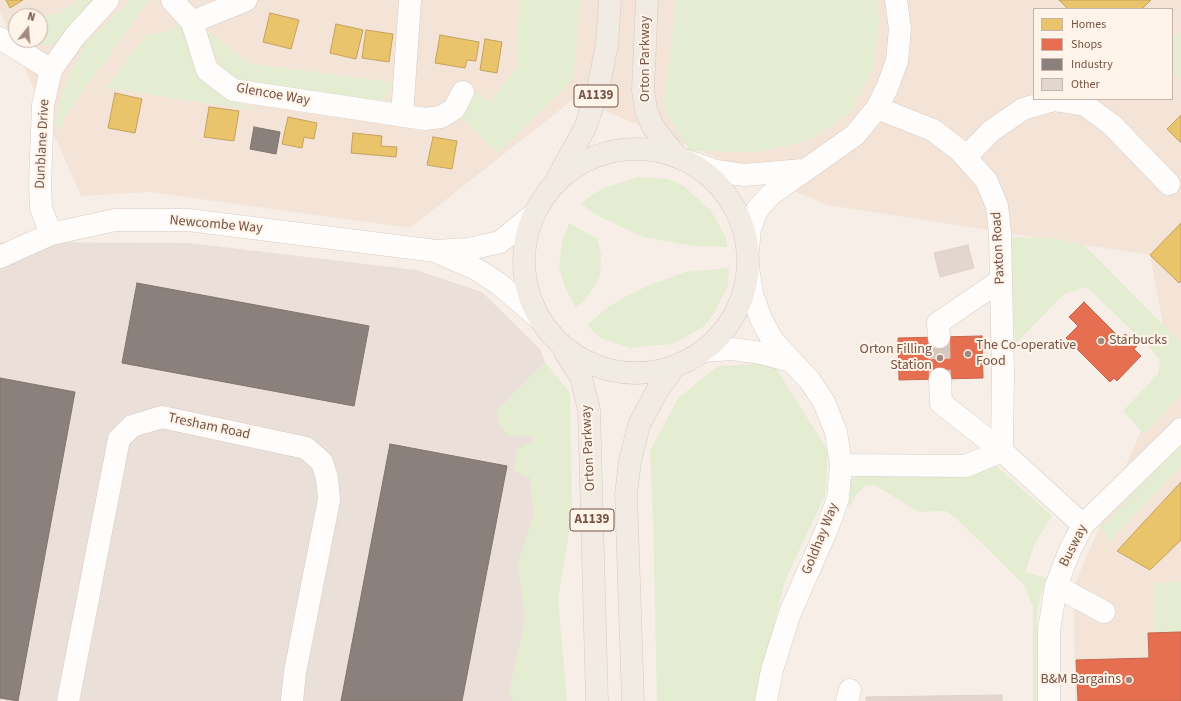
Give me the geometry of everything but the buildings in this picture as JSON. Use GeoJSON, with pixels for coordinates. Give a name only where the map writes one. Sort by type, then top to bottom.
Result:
{"type":"FeatureCollection","features":[{"type":"Feature","properties":{"kind":"main road","name":"A1139"},"geometry":{"type":"LineString","coordinates":[[555,183],[585,128],[598,90],[607,44],[610,0]]}},
{"type":"Feature","properties":{"kind":"main road","name":"Orton Parkway"},"geometry":{"type":"LineString","coordinates":[[647,0],[643,90],[646,110],[653,127],[683,159]]}},
{"type":"Feature","properties":{"kind":"main road"},"geometry":{"type":"LineString","coordinates":[[625,149],[651,150],[683,159],[706,173],[726,195],[734,207],[743,227],[748,259],[742,300],[726,328],[703,351],[675,366],[645,373],[615,371],[586,362],[561,345],[539,318],[528,293],[524,267],[525,240],[534,214],[543,198],[555,183],[575,166],[599,155],[625,149]]}},
{"type":"Feature","properties":{"kind":"main road","name":"Orton Parkway"},"geometry":{"type":"LineString","coordinates":[[561,345],[581,377],[589,410],[597,701]]}},
{"type":"Feature","properties":{"kind":"main road","name":"A1139"},"geometry":{"type":"LineString","coordinates":[[633,701],[626,494],[630,461],[639,425],[657,391],[675,366]]}},
{"type":"Feature","properties":{"kind":"street","name":"Dunblane Drive"},"geometry":{"type":"LineString","coordinates":[[51,234],[41,208],[40,184],[43,105],[51,70],[74,36],[108,0]]}},
{"type":"Feature","properties":{"kind":"street","name":"Glencoe Way"},"geometry":{"type":"LineString","coordinates":[[172,0],[192,22],[207,70],[232,90],[425,119],[441,117],[454,109],[463,92]]}},
{"type":"Feature","properties":{"kind":"street"},"geometry":{"type":"LineString","coordinates":[[192,22],[246,0]]}},
{"type":"Feature","properties":{"kind":"street"},"geometry":{"type":"LineString","coordinates":[[402,116],[410,0]]}},
{"type":"Feature","properties":{"kind":"street","name":"Goldhay Way"},"geometry":{"type":"LineString","coordinates":[[766,701],[772,670],[790,613],[827,528],[838,498],[841,465],[836,432],[824,402],[810,381],[773,341],[761,319],[752,294],[748,259],[750,229],[757,210],[770,195],[855,135],[877,108],[887,88],[897,61],[900,29],[896,0]]}},
{"type":"Feature","properties":{"kind":"street"},"geometry":{"type":"LineString","coordinates":[[0,38],[51,70]]}},
{"type":"Feature","properties":{"kind":"street"},"geometry":{"type":"LineString","coordinates":[[966,157],[990,131],[1022,109],[1054,100],[1086,105],[1112,125],[1169,184]]}},
{"type":"Feature","properties":{"kind":"street","name":"Paxton Road"},"geometry":{"type":"LineString","coordinates":[[877,108],[933,130],[959,150],[986,180],[997,206],[1000,233],[1003,372],[1002,451]]}},
{"type":"Feature","properties":{"kind":"street"},"geometry":{"type":"LineString","coordinates":[[683,159],[716,171],[744,175],[804,170]]}},
{"type":"Feature","properties":{"kind":"street","name":"Newcombe Way"},"geometry":{"type":"LineString","coordinates":[[0,258],[51,234],[116,220],[189,220],[436,251],[469,250],[500,242],[534,214]]}},
{"type":"Feature","properties":{"kind":"street","name":"Newcombe Way"},"geometry":{"type":"LineString","coordinates":[[436,251],[476,269],[499,284],[539,318]]}},
{"type":"Feature","properties":{"kind":"street"},"geometry":{"type":"LineString","coordinates":[[939,337],[938,323],[1001,280]]}},
{"type":"Feature","properties":{"kind":"street","name":"Goldhay Way"},"geometry":{"type":"LineString","coordinates":[[703,351],[732,349],[761,353],[790,361]]}},
{"type":"Feature","properties":{"kind":"street"},"geometry":{"type":"LineString","coordinates":[[940,379],[941,403],[1002,451],[1083,524]]}},
{"type":"Feature","properties":{"kind":"street","name":"Tresham Road"},"geometry":{"type":"LineString","coordinates":[[68,701],[119,439],[132,426],[162,416],[306,448],[322,462],[327,478],[329,500],[295,672],[292,701]]}},
{"type":"Feature","properties":{"kind":"street","name":"Busway"},"geometry":{"type":"LineString","coordinates":[[1049,701],[1049,630],[1056,586],[1070,550],[1083,524],[1181,429]]}},
{"type":"Feature","properties":{"kind":"street"},"geometry":{"type":"LineString","coordinates":[[841,465],[966,466],[1002,451]]}},
{"type":"Feature","properties":{"kind":"street"},"geometry":{"type":"LineString","coordinates":[[1056,586],[1104,612]]}},
{"type":"Feature","properties":{"kind":"shaded area"},"geometry":{"type":"Polygon","coordinates":[[[0,0],[1181,0],[1181,701],[1075,701],[1074,586],[1170,363],[1150,255],[827,205],[575,98],[410,228],[149,192],[81,196],[16,48],[48,48],[48,8],[8,8],[8,30],[0,12],[0,0]]]}},
{"type":"Feature","properties":{"kind":"shaded area"},"geometry":{"type":"Polygon","coordinates":[[[0,242],[189,243],[416,270],[482,292],[540,349],[545,362],[496,412],[532,435],[533,441],[514,471],[530,477],[534,514],[519,563],[525,621],[509,694],[514,701],[0,701],[0,242]]]}},
{"type":"Feature","properties":{"kind":"green space"},"geometry":{"type":"Polygon","coordinates":[[[78,0],[96,0],[57,43],[48,46],[48,15],[61,12],[78,0]]]}},
{"type":"Feature","properties":{"kind":"green space"},"geometry":{"type":"Polygon","coordinates":[[[131,0],[149,0],[65,116],[60,131],[55,125],[61,97],[71,71],[86,43],[131,0]]]}},
{"type":"Feature","properties":{"kind":"green space"},"geometry":{"type":"Polygon","coordinates":[[[519,0],[581,0],[573,79],[498,153],[460,116],[474,92],[491,101],[517,67],[519,0]]]}},
{"type":"Feature","properties":{"kind":"green space"},"geometry":{"type":"Polygon","coordinates":[[[675,0],[876,0],[879,21],[873,68],[850,113],[809,140],[759,152],[690,151],[663,108],[672,39],[675,0]]]}},
{"type":"Feature","properties":{"kind":"green space"},"geometry":{"type":"Polygon","coordinates":[[[181,23],[209,84],[224,98],[251,107],[251,110],[106,88],[146,35],[163,33],[181,23]]]}},
{"type":"Feature","properties":{"kind":"green space"},"geometry":{"type":"Polygon","coordinates":[[[1181,30],[1181,81],[1173,71],[1173,38],[1181,30]]]}},
{"type":"Feature","properties":{"kind":"green space"},"geometry":{"type":"Polygon","coordinates":[[[207,31],[248,63],[395,83],[391,91],[384,98],[375,101],[239,81],[224,70],[212,47],[207,31]]]}},
{"type":"Feature","properties":{"kind":"green space"},"geometry":{"type":"Polygon","coordinates":[[[639,177],[668,179],[684,186],[711,211],[726,237],[727,247],[693,246],[643,237],[594,214],[581,203],[603,188],[639,177]]]}},
{"type":"Feature","properties":{"kind":"green space"},"geometry":{"type":"Polygon","coordinates":[[[569,223],[597,239],[601,254],[600,277],[585,300],[576,308],[566,290],[559,267],[562,242],[569,223]]]}},
{"type":"Feature","properties":{"kind":"green space"},"geometry":{"type":"Polygon","coordinates":[[[1010,237],[1052,238],[1084,245],[1181,343],[1181,394],[1144,434],[1123,411],[1158,374],[1160,360],[1152,350],[1087,287],[1064,294],[1015,344],[1010,237]]]}},
{"type":"Feature","properties":{"kind":"green space"},"geometry":{"type":"Polygon","coordinates":[[[729,268],[728,286],[713,315],[703,327],[673,344],[630,348],[600,338],[587,325],[607,308],[628,295],[650,285],[685,272],[729,268]]]}},
{"type":"Feature","properties":{"kind":"green space"},"geometry":{"type":"Polygon","coordinates":[[[545,362],[570,393],[572,515],[558,599],[567,701],[514,701],[509,694],[525,621],[518,563],[534,514],[530,477],[514,471],[517,449],[533,441],[532,435],[510,436],[500,427],[496,412],[545,362]]]}},
{"type":"Feature","properties":{"kind":"green space"},"geometry":{"type":"Polygon","coordinates":[[[773,363],[828,451],[825,495],[785,581],[755,701],[657,701],[650,451],[678,398],[718,366],[773,363]]]}},
{"type":"Feature","properties":{"kind":"green space"},"geometry":{"type":"Polygon","coordinates":[[[1181,444],[1181,466],[1109,542],[1101,528],[1181,444]]]}},
{"type":"Feature","properties":{"kind":"green space"},"geometry":{"type":"Polygon","coordinates":[[[992,462],[1052,516],[1035,543],[1025,572],[1046,578],[1037,611],[1038,701],[1033,701],[1033,607],[1024,585],[960,522],[946,511],[918,512],[875,485],[865,486],[856,495],[849,510],[847,482],[868,470],[992,462]]]}},
{"type":"Feature","properties":{"kind":"green space"},"geometry":{"type":"Polygon","coordinates":[[[1181,582],[1181,632],[1153,633],[1153,583],[1181,582]]]}},
{"type":"Feature","properties":{"kind":"tunnel"},"geometry":{"type":"LineString","coordinates":[[939,337],[940,379]]}},
{"type":"Feature","properties":{"kind":"place","name":"Starbucks"},"geometry":{"type":"Point","coordinates":[1101,341]}},
{"type":"Feature","properties":{"kind":"place","name":"The Co-operative Food"},"geometry":{"type":"Point","coordinates":[968,354]}},
{"type":"Feature","properties":{"kind":"place","name":"Orton Filling Station"},"geometry":{"type":"Point","coordinates":[940,358]}},
{"type":"Feature","properties":{"kind":"place","name":"B&M Bargains"},"geometry":{"type":"Point","coordinates":[1129,680]}}]}
